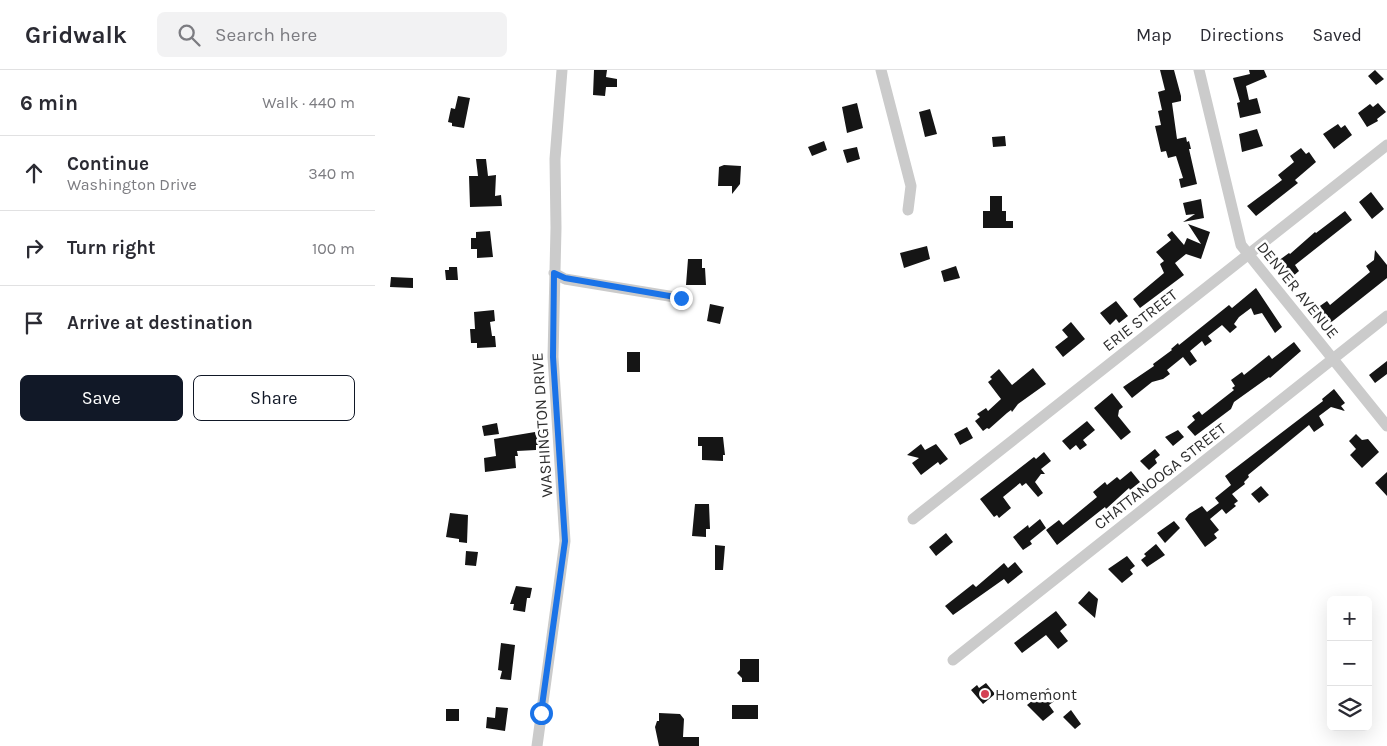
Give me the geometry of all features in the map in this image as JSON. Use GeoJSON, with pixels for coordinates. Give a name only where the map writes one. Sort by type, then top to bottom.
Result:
{"type":"FeatureCollection","features":[{"type":"Feature","properties":{"kind":"street","name":"WASHINGTON DRIVE"},"geometry":{"type":"LineString","coordinates":[[537,746],[565,541],[553,357],[554,273],[557,228],[555,159],[562,70]]}},
{"type":"Feature","properties":{"kind":"street"},"geometry":{"type":"LineString","coordinates":[[881,70],[911,186],[908,210]]}},
{"type":"Feature","properties":{"kind":"street","name":"DENVER AVENUE"},"geometry":{"type":"LineString","coordinates":[[1199,70],[1238,237],[1248,255],[1387,426]]}},
{"type":"Feature","properties":{"kind":"street","name":"ERIE STREET"},"geometry":{"type":"LineString","coordinates":[[913,519],[1387,145]]}},
{"type":"Feature","properties":{"kind":"street"},"geometry":{"type":"LineString","coordinates":[[554,273],[565,278],[681,298]]}},
{"type":"Feature","properties":{"kind":"street","name":"CHATTANOOGA STREET"},"geometry":{"type":"LineString","coordinates":[[953,660],[1387,316]]}},
{"type":"Feature","properties":{"kind":"building"},"geometry":{"type":"Polygon","coordinates":[[[594,70],[607,70],[606,77],[617,79],[617,87],[606,87],[605,96],[593,95],[594,70]]]}},
{"type":"Feature","properties":{"kind":"building"},"geometry":{"type":"Polygon","coordinates":[[[1160,70],[1174,70],[1181,96],[1181,101],[1172,103],[1177,139],[1186,137],[1191,149],[1189,149],[1197,184],[1181,188],[1179,179],[1183,178],[1176,156],[1168,158],[1166,151],[1161,152],[1155,126],[1161,125],[1158,111],[1162,110],[1158,92],[1165,90],[1160,70]]]}},
{"type":"Feature","properties":{"kind":"building"},"geometry":{"type":"Polygon","coordinates":[[[1249,70],[1264,70],[1267,77],[1246,86],[1249,100],[1257,98],[1261,113],[1240,118],[1237,103],[1240,102],[1233,78],[1250,74],[1249,70]]]}},
{"type":"Feature","properties":{"kind":"building"},"geometry":{"type":"Polygon","coordinates":[[[1375,70],[1384,79],[1376,85],[1368,76],[1375,70]]]}},
{"type":"Feature","properties":{"kind":"building"},"geometry":{"type":"Polygon","coordinates":[[[458,96],[470,98],[464,128],[452,126],[452,123],[448,122],[451,108],[455,109],[458,96]]]}},
{"type":"Feature","properties":{"kind":"building"},"geometry":{"type":"Polygon","coordinates":[[[857,103],[863,128],[847,133],[842,107],[857,103]]]}},
{"type":"Feature","properties":{"kind":"building"},"geometry":{"type":"Polygon","coordinates":[[[1378,103],[1386,112],[1377,119],[1378,121],[1367,127],[1358,113],[1370,104],[1373,107],[1378,103]]]}},
{"type":"Feature","properties":{"kind":"building"},"geometry":{"type":"Polygon","coordinates":[[[930,109],[937,134],[925,137],[919,112],[930,109]]]}},
{"type":"Feature","properties":{"kind":"building"},"geometry":{"type":"Polygon","coordinates":[[[1338,124],[1341,128],[1345,125],[1352,135],[1334,149],[1323,134],[1338,124]]]}},
{"type":"Feature","properties":{"kind":"building"},"geometry":{"type":"Polygon","coordinates":[[[1257,129],[1263,146],[1242,152],[1239,134],[1257,129]]]}},
{"type":"Feature","properties":{"kind":"building"},"geometry":{"type":"Polygon","coordinates":[[[1005,136],[1006,146],[993,147],[992,137],[1005,136]]]}},
{"type":"Feature","properties":{"kind":"building"},"geometry":{"type":"Polygon","coordinates":[[[824,141],[827,150],[812,156],[808,147],[824,141]]]}},
{"type":"Feature","properties":{"kind":"building"},"geometry":{"type":"Polygon","coordinates":[[[857,147],[860,159],[847,163],[843,150],[857,147]]]}},
{"type":"Feature","properties":{"kind":"building"},"geometry":{"type":"Polygon","coordinates":[[[1301,148],[1306,154],[1309,152],[1316,162],[1295,180],[1298,183],[1256,216],[1247,206],[1282,180],[1278,175],[1294,162],[1290,156],[1301,148]]]}},
{"type":"Feature","properties":{"kind":"building"},"geometry":{"type":"Polygon","coordinates":[[[476,159],[486,159],[488,176],[496,175],[495,196],[501,195],[502,206],[470,207],[469,176],[478,176],[476,159]]]}},
{"type":"Feature","properties":{"kind":"building"},"geometry":{"type":"Polygon","coordinates":[[[724,165],[741,166],[740,184],[732,194],[732,186],[718,186],[719,167],[724,165]]]}},
{"type":"Feature","properties":{"kind":"building"},"geometry":{"type":"Polygon","coordinates":[[[1371,192],[1384,209],[1372,219],[1359,202],[1371,192]]]}},
{"type":"Feature","properties":{"kind":"building"},"geometry":{"type":"Polygon","coordinates":[[[990,196],[1002,196],[1002,211],[1006,211],[1006,221],[1013,221],[1013,228],[983,228],[983,211],[990,211],[990,196]]]}},
{"type":"Feature","properties":{"kind":"building"},"geometry":{"type":"Polygon","coordinates":[[[1201,199],[1204,218],[1183,222],[1195,214],[1186,215],[1183,203],[1201,199]]]}},
{"type":"Feature","properties":{"kind":"building"},"geometry":{"type":"Polygon","coordinates":[[[1345,211],[1352,220],[1295,265],[1299,271],[1292,277],[1278,261],[1290,254],[1315,232],[1345,211]]]}},
{"type":"Feature","properties":{"kind":"building"},"geometry":{"type":"Polygon","coordinates":[[[1188,224],[1210,232],[1201,259],[1186,254],[1175,263],[1184,275],[1140,308],[1133,299],[1164,273],[1160,264],[1164,261],[1156,252],[1171,240],[1167,235],[1172,231],[1184,245],[1187,238],[1201,244],[1188,224]]]}},
{"type":"Feature","properties":{"kind":"building"},"geometry":{"type":"Polygon","coordinates":[[[490,231],[493,257],[477,258],[477,249],[471,249],[471,238],[476,238],[476,232],[490,231]]]}},
{"type":"Feature","properties":{"kind":"building"},"geometry":{"type":"Polygon","coordinates":[[[927,246],[930,259],[904,268],[900,253],[927,246]]]}},
{"type":"Feature","properties":{"kind":"building"},"geometry":{"type":"Polygon","coordinates":[[[1375,250],[1387,265],[1387,278],[1329,324],[1317,308],[1327,301],[1330,305],[1370,272],[1366,266],[1374,260],[1375,250]]]}},
{"type":"Feature","properties":{"kind":"building"},"geometry":{"type":"Polygon","coordinates":[[[688,259],[702,259],[702,268],[705,268],[706,285],[686,285],[688,259]]]}},
{"type":"Feature","properties":{"kind":"building"},"geometry":{"type":"Polygon","coordinates":[[[956,266],[960,278],[944,282],[941,271],[956,266]]]}},
{"type":"Feature","properties":{"kind":"building"},"geometry":{"type":"Polygon","coordinates":[[[449,267],[457,267],[458,280],[446,280],[445,270],[449,270],[449,267]]]}},
{"type":"Feature","properties":{"kind":"building"},"geometry":{"type":"Polygon","coordinates":[[[391,277],[413,278],[413,288],[390,287],[391,277]]]}},
{"type":"Feature","properties":{"kind":"building"},"geometry":{"type":"Polygon","coordinates":[[[1256,288],[1282,327],[1275,333],[1262,313],[1254,315],[1251,308],[1239,317],[1234,324],[1237,327],[1230,333],[1222,325],[1208,336],[1212,341],[1205,346],[1202,341],[1190,351],[1197,361],[1190,366],[1183,357],[1167,370],[1170,374],[1163,379],[1152,382],[1132,398],[1123,387],[1154,366],[1153,364],[1172,350],[1178,343],[1179,345],[1229,305],[1232,308],[1256,288]]]}},
{"type":"Feature","properties":{"kind":"building"},"geometry":{"type":"Polygon","coordinates":[[[1116,301],[1128,316],[1119,323],[1116,319],[1110,325],[1100,313],[1116,301]]]}},
{"type":"Feature","properties":{"kind":"building"},"geometry":{"type":"Polygon","coordinates":[[[710,304],[724,307],[720,324],[707,321],[710,304]]]}},
{"type":"Feature","properties":{"kind":"building"},"geometry":{"type":"Polygon","coordinates":[[[494,310],[495,321],[490,322],[492,336],[495,336],[496,347],[477,348],[477,343],[471,343],[470,329],[475,329],[474,312],[494,310]]]}},
{"type":"Feature","properties":{"kind":"building"},"geometry":{"type":"Polygon","coordinates":[[[1071,322],[1085,339],[1063,357],[1055,347],[1068,337],[1062,330],[1071,322]]]}},
{"type":"Feature","properties":{"kind":"building"},"geometry":{"type":"Polygon","coordinates":[[[1294,342],[1301,351],[1270,378],[1234,402],[1231,409],[1195,436],[1187,427],[1195,420],[1192,416],[1199,411],[1202,415],[1234,390],[1232,388],[1235,386],[1231,380],[1242,372],[1244,375],[1269,355],[1272,359],[1294,342]]]}},
{"type":"Feature","properties":{"kind":"building"},"geometry":{"type":"Polygon","coordinates":[[[627,352],[640,352],[640,372],[627,372],[627,352]]]}},
{"type":"Feature","properties":{"kind":"building"},"geometry":{"type":"Polygon","coordinates":[[[1387,361],[1387,374],[1375,383],[1369,375],[1387,361]]]}},
{"type":"Feature","properties":{"kind":"building"},"geometry":{"type":"Polygon","coordinates":[[[1033,368],[1046,384],[1018,404],[1012,412],[1011,410],[989,429],[987,428],[983,431],[975,421],[980,417],[977,414],[986,408],[988,411],[1001,399],[988,382],[992,379],[990,377],[999,369],[1012,385],[1033,368]]]}},
{"type":"Feature","properties":{"kind":"building"},"geometry":{"type":"Polygon","coordinates":[[[1334,389],[1345,403],[1341,406],[1345,411],[1331,407],[1319,416],[1324,425],[1314,432],[1309,425],[1248,475],[1249,477],[1244,482],[1245,484],[1232,494],[1238,501],[1234,504],[1236,506],[1226,514],[1222,509],[1210,519],[1219,530],[1214,534],[1217,538],[1205,547],[1185,519],[1189,514],[1202,506],[1207,512],[1219,503],[1215,498],[1231,485],[1225,476],[1323,401],[1322,399],[1334,389]]]}},
{"type":"Feature","properties":{"kind":"building"},"geometry":{"type":"Polygon","coordinates":[[[1112,393],[1123,407],[1119,410],[1118,416],[1131,432],[1121,440],[1094,408],[1112,393]]]}},
{"type":"Feature","properties":{"kind":"building"},"geometry":{"type":"Polygon","coordinates":[[[1087,421],[1095,430],[1083,440],[1087,445],[1080,450],[1076,445],[1070,450],[1062,441],[1087,421]]]}},
{"type":"Feature","properties":{"kind":"building"},"geometry":{"type":"Polygon","coordinates":[[[497,423],[499,434],[484,436],[482,426],[497,423]]]}},
{"type":"Feature","properties":{"kind":"building"},"geometry":{"type":"Polygon","coordinates":[[[967,427],[973,438],[960,445],[954,434],[967,427]]]}},
{"type":"Feature","properties":{"kind":"building"},"geometry":{"type":"Polygon","coordinates":[[[1178,430],[1184,437],[1173,446],[1165,437],[1178,430]]]}},
{"type":"Feature","properties":{"kind":"building"},"geometry":{"type":"Polygon","coordinates":[[[535,432],[539,445],[536,445],[536,450],[517,451],[518,456],[515,456],[516,468],[485,472],[484,458],[496,456],[494,439],[535,432]]]}},
{"type":"Feature","properties":{"kind":"building"},"geometry":{"type":"Polygon","coordinates":[[[1356,434],[1362,440],[1368,439],[1379,452],[1362,468],[1350,455],[1356,449],[1349,441],[1356,434]]]}},
{"type":"Feature","properties":{"kind":"building"},"geometry":{"type":"Polygon","coordinates":[[[698,437],[723,437],[725,455],[723,455],[723,461],[702,460],[702,446],[698,446],[698,437]]]}},
{"type":"Feature","properties":{"kind":"building"},"geometry":{"type":"Polygon","coordinates":[[[921,444],[925,450],[936,444],[948,459],[940,465],[938,462],[921,475],[912,463],[919,458],[907,455],[921,444]]]}},
{"type":"Feature","properties":{"kind":"building"},"geometry":{"type":"Polygon","coordinates":[[[1155,449],[1160,455],[1155,459],[1157,463],[1149,470],[1140,461],[1155,449]]]}},
{"type":"Feature","properties":{"kind":"building"},"geometry":{"type":"Polygon","coordinates":[[[1044,452],[1051,461],[1041,469],[1045,474],[1041,474],[1035,482],[1043,493],[1038,497],[1026,483],[1022,486],[1020,483],[1003,497],[1011,508],[999,518],[997,515],[994,517],[980,499],[1034,457],[1036,459],[1044,452]]]}},
{"type":"Feature","properties":{"kind":"building"},"geometry":{"type":"Polygon","coordinates":[[[1131,471],[1140,482],[1130,490],[1129,488],[1106,509],[1105,507],[1057,545],[1046,530],[1059,520],[1063,525],[1097,497],[1093,492],[1105,482],[1107,485],[1117,477],[1120,480],[1131,471]]]}},
{"type":"Feature","properties":{"kind":"building"},"geometry":{"type":"Polygon","coordinates":[[[1387,472],[1387,496],[1375,483],[1387,472]]]}},
{"type":"Feature","properties":{"kind":"building"},"geometry":{"type":"Polygon","coordinates":[[[1261,486],[1269,495],[1259,503],[1251,494],[1261,486]]]}},
{"type":"Feature","properties":{"kind":"building"},"geometry":{"type":"Polygon","coordinates":[[[695,504],[709,504],[710,529],[706,529],[706,537],[692,536],[695,504]]]}},
{"type":"Feature","properties":{"kind":"building"},"geometry":{"type":"Polygon","coordinates":[[[450,513],[468,515],[467,543],[459,542],[459,539],[446,537],[450,513]]]}},
{"type":"Feature","properties":{"kind":"building"},"geometry":{"type":"Polygon","coordinates":[[[1040,519],[1046,528],[1030,541],[1032,544],[1023,550],[1013,537],[1028,525],[1029,528],[1040,519]]]}},
{"type":"Feature","properties":{"kind":"building"},"geometry":{"type":"Polygon","coordinates":[[[1174,521],[1180,528],[1165,543],[1157,533],[1174,521]]]}},
{"type":"Feature","properties":{"kind":"building"},"geometry":{"type":"Polygon","coordinates":[[[946,533],[953,542],[936,556],[929,547],[946,533]]]}},
{"type":"Feature","properties":{"kind":"building"},"geometry":{"type":"Polygon","coordinates":[[[1156,544],[1165,555],[1147,567],[1141,560],[1146,556],[1144,554],[1156,544]]]}},
{"type":"Feature","properties":{"kind":"building"},"geometry":{"type":"Polygon","coordinates":[[[715,545],[725,546],[723,570],[715,570],[715,545]]]}},
{"type":"Feature","properties":{"kind":"building"},"geometry":{"type":"Polygon","coordinates":[[[466,551],[478,552],[476,566],[465,565],[466,551]]]}},
{"type":"Feature","properties":{"kind":"building"},"geometry":{"type":"Polygon","coordinates":[[[1127,556],[1135,566],[1130,570],[1133,574],[1122,583],[1108,569],[1127,556]]]}},
{"type":"Feature","properties":{"kind":"building"},"geometry":{"type":"Polygon","coordinates":[[[1015,562],[1023,572],[1008,584],[1004,579],[953,615],[945,606],[973,584],[976,587],[1004,563],[1008,568],[1015,562]]]}},
{"type":"Feature","properties":{"kind":"building"},"geometry":{"type":"Polygon","coordinates":[[[516,586],[532,588],[530,598],[527,598],[525,612],[513,610],[514,604],[510,604],[516,586]]]}},
{"type":"Feature","properties":{"kind":"building"},"geometry":{"type":"Polygon","coordinates":[[[1089,591],[1098,599],[1095,618],[1078,603],[1089,591]]]}},
{"type":"Feature","properties":{"kind":"building"},"geometry":{"type":"Polygon","coordinates":[[[1056,611],[1067,625],[1060,631],[1068,641],[1058,649],[1046,635],[1022,653],[1014,643],[1056,611]]]}},
{"type":"Feature","properties":{"kind":"building"},"geometry":{"type":"Polygon","coordinates":[[[501,643],[515,645],[511,680],[500,679],[502,671],[498,670],[501,643]]]}},
{"type":"Feature","properties":{"kind":"building"},"geometry":{"type":"Polygon","coordinates":[[[740,659],[759,659],[759,682],[742,682],[742,678],[737,673],[740,670],[740,659]]]}},
{"type":"Feature","properties":{"kind":"building","name":"Homemont"},"geometry":{"type":"Polygon","coordinates":[[[986,683],[995,694],[983,704],[971,690],[977,685],[979,688],[986,683]]]}},
{"type":"Feature","properties":{"kind":"building"},"geometry":{"type":"Polygon","coordinates":[[[1048,688],[1057,699],[1049,705],[1054,712],[1043,721],[1027,705],[1048,688]]]}},
{"type":"Feature","properties":{"kind":"building"},"geometry":{"type":"Polygon","coordinates":[[[732,705],[758,705],[758,719],[732,719],[732,705]]]}},
{"type":"Feature","properties":{"kind":"building"},"geometry":{"type":"Polygon","coordinates":[[[496,707],[508,708],[505,731],[486,728],[487,717],[495,718],[496,707]]]}},
{"type":"Feature","properties":{"kind":"building"},"geometry":{"type":"Polygon","coordinates":[[[446,709],[459,709],[459,721],[446,721],[446,709]]]}},
{"type":"Feature","properties":{"kind":"building"},"geometry":{"type":"Polygon","coordinates":[[[1071,710],[1081,724],[1075,729],[1063,717],[1071,710]]]}},
{"type":"Feature","properties":{"kind":"building"},"geometry":{"type":"Polygon","coordinates":[[[659,713],[680,714],[684,719],[683,737],[699,737],[699,746],[659,746],[655,727],[657,721],[659,721],[659,713]]]}},
{"type":"Feature","properties":{"kind":"place","name":"Homemont"},"geometry":{"type":"Point","coordinates":[985,694]}},
{"type":"Feature","properties":{"kind":"route"},"geometry":{"type":"LineString","coordinates":[[541,713],[558,606],[565,541],[561,455],[553,357],[552,313],[554,273],[565,278],[681,298]]}}]}
